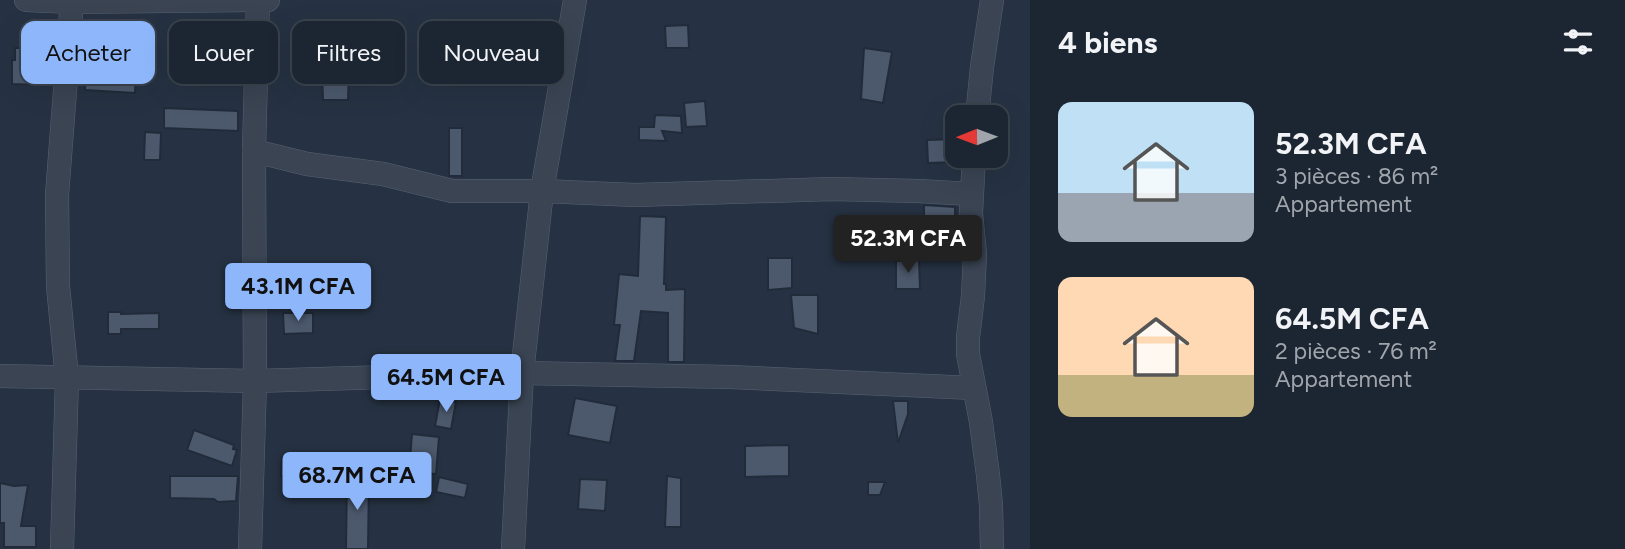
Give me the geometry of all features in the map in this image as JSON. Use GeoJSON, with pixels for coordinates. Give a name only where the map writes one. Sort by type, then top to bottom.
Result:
{"type":"FeatureCollection","features":[{"type":"Feature","properties":{"kind":"street"},"geometry":{"type":"LineString","coordinates":[[26,0],[262,0],[254,151],[255,381],[250,549]]}},
{"type":"Feature","properties":{"kind":"street"},"geometry":{"type":"LineString","coordinates":[[513,549],[522,373],[542,191],[575,0]]}},
{"type":"Feature","properties":{"kind":"street"},"geometry":{"type":"LineString","coordinates":[[978,105],[992,0]]}},
{"type":"Feature","properties":{"kind":"street"},"geometry":{"type":"LineString","coordinates":[[62,549],[66,378],[58,286],[57,195],[72,1]]}},
{"type":"Feature","properties":{"kind":"street"},"geometry":{"type":"LineString","coordinates":[[254,151],[307,164],[383,174],[452,191],[635,195],[832,189],[971,194]]}},
{"type":"Feature","properties":{"kind":"street"},"geometry":{"type":"LineString","coordinates":[[973,168],[971,194],[975,254],[968,354],[988,474],[992,549]]}},
{"type":"Feature","properties":{"kind":"street"},"geometry":{"type":"LineString","coordinates":[[0,376],[255,381],[522,373],[731,377],[973,388]]}},
{"type":"Feature","properties":{"kind":"building"},"geometry":{"type":"Polygon","coordinates":[[[688,25],[689,48],[666,48],[665,26],[688,25]]]}},
{"type":"Feature","properties":{"kind":"building"},"geometry":{"type":"Polygon","coordinates":[[[15,48],[21,48],[21,84],[42,85],[12,84],[12,60],[15,60],[15,48]]]}},
{"type":"Feature","properties":{"kind":"building"},"geometry":{"type":"Polygon","coordinates":[[[864,48],[892,52],[883,103],[861,99],[864,48]]]}},
{"type":"Feature","properties":{"kind":"building"},"geometry":{"type":"Polygon","coordinates":[[[85,84],[135,84],[135,93],[85,90],[85,84]]]}},
{"type":"Feature","properties":{"kind":"building"},"geometry":{"type":"Polygon","coordinates":[[[322,84],[349,84],[348,100],[323,100],[322,84]]]}},
{"type":"Feature","properties":{"kind":"building"},"geometry":{"type":"Polygon","coordinates":[[[705,101],[707,126],[686,127],[684,103],[705,101]]]}},
{"type":"Feature","properties":{"kind":"building"},"geometry":{"type":"Polygon","coordinates":[[[164,108],[238,111],[238,131],[164,128],[164,108]]]}},
{"type":"Feature","properties":{"kind":"building"},"geometry":{"type":"Polygon","coordinates":[[[655,115],[681,116],[682,133],[662,131],[666,141],[639,140],[639,127],[654,127],[655,115]]]}},
{"type":"Feature","properties":{"kind":"building"},"geometry":{"type":"Polygon","coordinates":[[[449,128],[462,128],[462,176],[449,176],[449,128]]]}},
{"type":"Feature","properties":{"kind":"building"},"geometry":{"type":"Polygon","coordinates":[[[145,132],[161,133],[160,160],[144,160],[145,132]]]}},
{"type":"Feature","properties":{"kind":"building"},"geometry":{"type":"Polygon","coordinates":[[[945,139],[945,162],[928,163],[927,140],[945,139]]]}},
{"type":"Feature","properties":{"kind":"building"},"geometry":{"type":"Polygon","coordinates":[[[924,205],[955,207],[955,217],[924,216],[924,205]]]}},
{"type":"Feature","properties":{"kind":"building"},"geometry":{"type":"Polygon","coordinates":[[[640,216],[666,217],[664,284],[666,290],[685,289],[684,362],[668,362],[668,313],[641,311],[634,361],[615,361],[620,325],[614,325],[619,274],[638,276],[640,216]]]}},
{"type":"Feature","properties":{"kind":"building"},"geometry":{"type":"Polygon","coordinates":[[[768,258],[792,258],[792,288],[768,290],[768,258]]]}},
{"type":"Feature","properties":{"kind":"building"},"geometry":{"type":"Polygon","coordinates":[[[919,260],[920,289],[896,289],[896,261],[919,260]]]}},
{"type":"Feature","properties":{"kind":"building"},"geometry":{"type":"Polygon","coordinates":[[[791,295],[818,295],[818,334],[794,328],[791,295]]]}},
{"type":"Feature","properties":{"kind":"building"},"geometry":{"type":"Polygon","coordinates":[[[108,312],[159,313],[159,329],[121,329],[121,334],[108,334],[108,312]]]}},
{"type":"Feature","properties":{"kind":"building"},"geometry":{"type":"Polygon","coordinates":[[[283,313],[313,313],[313,333],[284,334],[283,313]]]}},
{"type":"Feature","properties":{"kind":"building"},"geometry":{"type":"Polygon","coordinates":[[[575,398],[617,406],[610,443],[568,435],[575,398]]]}},
{"type":"Feature","properties":{"kind":"building"},"geometry":{"type":"Polygon","coordinates":[[[440,399],[456,402],[451,429],[435,426],[440,399]]]}},
{"type":"Feature","properties":{"kind":"building"},"geometry":{"type":"Polygon","coordinates":[[[893,401],[908,401],[908,414],[898,443],[893,401]]]}},
{"type":"Feature","properties":{"kind":"building"},"geometry":{"type":"Polygon","coordinates":[[[194,430],[234,445],[233,449],[237,450],[232,466],[187,450],[194,430]]]}},
{"type":"Feature","properties":{"kind":"building"},"geometry":{"type":"Polygon","coordinates":[[[412,434],[439,437],[436,474],[409,472],[412,434]]]}},
{"type":"Feature","properties":{"kind":"building"},"geometry":{"type":"Polygon","coordinates":[[[789,445],[789,476],[745,477],[745,446],[789,445]]]}},
{"type":"Feature","properties":{"kind":"building"},"geometry":{"type":"Polygon","coordinates":[[[378,456],[405,460],[403,479],[376,475],[378,456]]]}},
{"type":"Feature","properties":{"kind":"building"},"geometry":{"type":"Polygon","coordinates":[[[282,459],[303,462],[300,478],[281,476],[282,459]]]}},
{"type":"Feature","properties":{"kind":"building"},"geometry":{"type":"Polygon","coordinates":[[[347,475],[369,476],[368,549],[346,549],[347,475]]]}},
{"type":"Feature","properties":{"kind":"building"},"geometry":{"type":"Polygon","coordinates":[[[170,476],[238,476],[236,501],[170,498],[170,476]]]}},
{"type":"Feature","properties":{"kind":"building"},"geometry":{"type":"Polygon","coordinates":[[[667,476],[681,478],[681,527],[665,527],[667,476]]]}},
{"type":"Feature","properties":{"kind":"building"},"geometry":{"type":"Polygon","coordinates":[[[439,477],[468,484],[465,498],[436,492],[439,477]]]}},
{"type":"Feature","properties":{"kind":"building"},"geometry":{"type":"Polygon","coordinates":[[[580,479],[607,480],[605,511],[578,509],[580,479]]]}},
{"type":"Feature","properties":{"kind":"building"},"geometry":{"type":"Polygon","coordinates":[[[868,482],[885,482],[880,495],[868,495],[868,482]]]}},
{"type":"Feature","properties":{"kind":"building"},"geometry":{"type":"Polygon","coordinates":[[[0,483],[28,485],[21,526],[36,526],[36,547],[4,547],[4,523],[0,523],[0,483]]]}}]}
